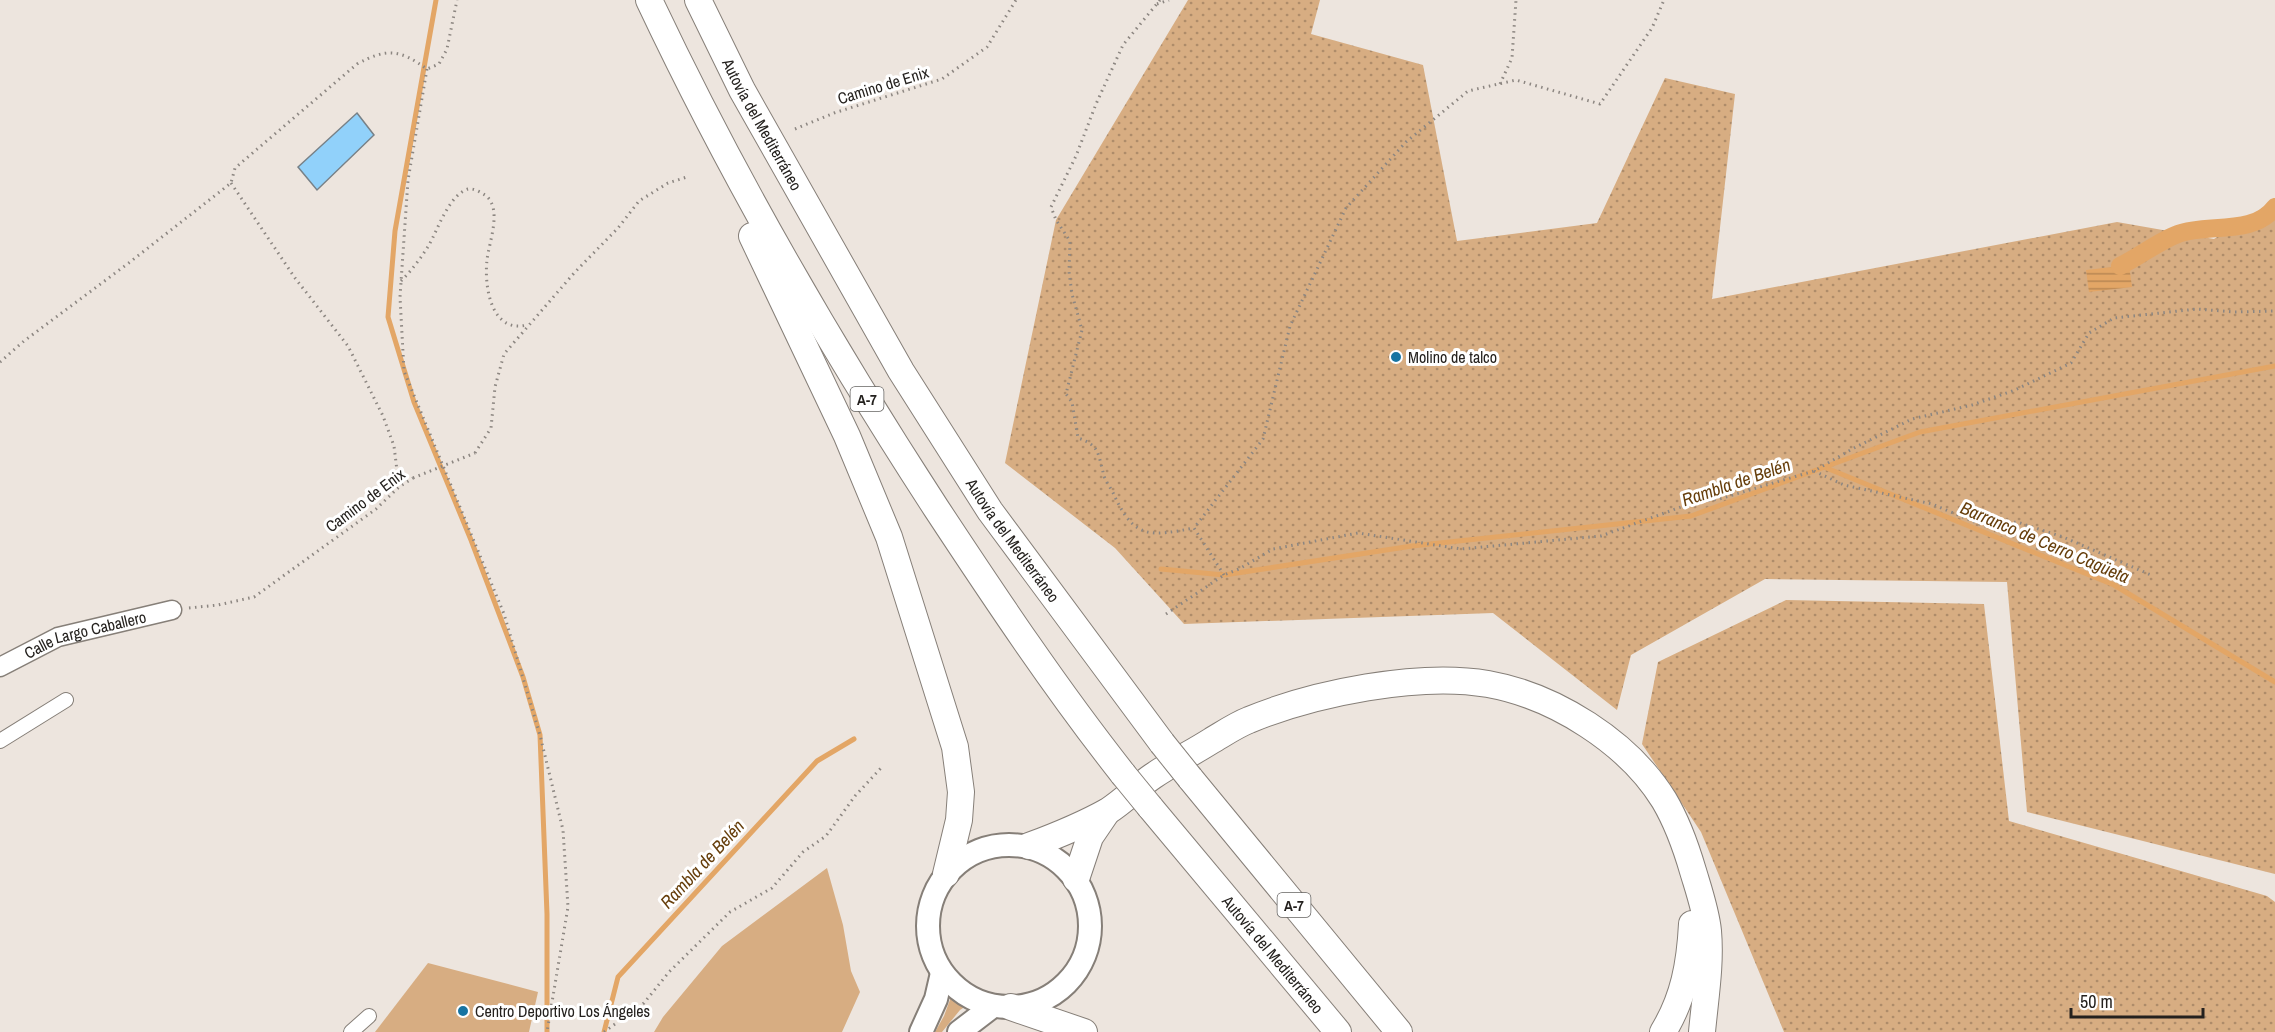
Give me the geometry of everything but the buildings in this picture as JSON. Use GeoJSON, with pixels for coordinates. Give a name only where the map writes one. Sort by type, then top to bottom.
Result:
{"type":"FeatureCollection","features":[{"type":"Feature","properties":{"kind":"highway","name":"Autovía del Mediterráneo"},"geometry":{"type":"LineString","coordinates":[[648,0],[772,240],[896,447],[1004,612],[1123,774],[1338,1032]]}},
{"type":"Feature","properties":{"kind":"highway","name":"Autovía del Mediterráneo"},"geometry":{"type":"LineString","coordinates":[[698,0],[742,90],[901,371],[990,511],[1190,778],[1399,1032]]}},
{"type":"Feature","properties":{"kind":"highway"},"geometry":{"type":"LineString","coordinates":[[718,138],[727,187],[847,436],[889,537],[955,747],[961,792],[959,820],[946,874]]}},
{"type":"Feature","properties":{"kind":"highway"},"geometry":{"type":"LineString","coordinates":[[1029,846],[1057,836],[1109,810],[1154,775],[1239,725],[1285,707],[1351,690],[1402,682],[1435,680],[1488,684],[1537,698],[1572,715],[1605,737],[1634,763],[1664,800],[1685,843],[1705,911],[1708,932],[1708,965],[1702,1032]]}},
{"type":"Feature","properties":{"kind":"highway"},"geometry":{"type":"LineString","coordinates":[[1076,879],[1090,837],[1109,810]]}},
{"type":"Feature","properties":{"kind":"highway"},"geometry":{"type":"LineString","coordinates":[[1663,1032],[1682,993],[1690,960],[1695,879]]}},
{"type":"Feature","properties":{"kind":"highway"},"geometry":{"type":"LineString","coordinates":[[1358,983],[1395,1006],[1420,1032]]}},
{"type":"Feature","properties":{"kind":"highway"},"geometry":{"type":"LineString","coordinates":[[1002,1006],[1084,1032]]}},
{"type":"Feature","properties":{"kind":"main road"},"geometry":{"type":"LineString","coordinates":[[959,1032],[1002,1006],[1042,1000],[1068,982],[1078,969],[1089,939],[1088,908],[1076,879],[1063,864],[1047,853],[1029,846],[992,845],[975,851],[959,861],[946,874],[931,900],[928,915],[930,945],[942,973],[964,994],[1002,1006]]}},
{"type":"Feature","properties":{"kind":"main road"},"geometry":{"type":"LineString","coordinates":[[921,1032],[936,999],[942,973]]}},
{"type":"Feature","properties":{"kind":"street","name":"Calle Largo Caballero"},"geometry":{"type":"LineString","coordinates":[[0,667],[58,637],[172,610]]}},
{"type":"Feature","properties":{"kind":"street"},"geometry":{"type":"LineString","coordinates":[[0,741],[66,700]]}},
{"type":"Feature","properties":{"kind":"street"},"geometry":{"type":"LineString","coordinates":[[351,1032],[369,1016]]}},
{"type":"Feature","properties":{"kind":"path"},"geometry":{"type":"LineString","coordinates":[[427,69],[438,64],[447,49],[457,0]]}},
{"type":"Feature","properties":{"kind":"path","name":"Camino de Enix"},"geometry":{"type":"LineString","coordinates":[[795,129],[834,113],[942,79],[987,47],[1016,0]]}},
{"type":"Feature","properties":{"kind":"path"},"geometry":{"type":"LineString","coordinates":[[1160,0],[1123,45],[1052,207],[1056,220],[1070,241],[1069,272],[1072,294],[1082,330],[1066,394],[1072,402],[1078,438],[1089,442],[1101,455],[1103,475],[1124,517],[1138,530],[1163,534],[1194,528],[1263,439],[1290,326],[1346,208],[1406,142],[1468,91],[1516,80],[1600,104],[1652,28],[1664,0]]}},
{"type":"Feature","properties":{"kind":"path"},"geometry":{"type":"LineString","coordinates":[[1156,5],[1169,0]]}},
{"type":"Feature","properties":{"kind":"path"},"geometry":{"type":"LineString","coordinates":[[1500,84],[1512,58],[1516,0]]}},
{"type":"Feature","properties":{"kind":"path"},"geometry":{"type":"LineString","coordinates":[[0,362],[24,341],[231,183],[235,168],[357,64],[387,51],[406,55],[427,69]]}},
{"type":"Feature","properties":{"kind":"path"},"geometry":{"type":"LineString","coordinates":[[427,69],[408,180],[400,297],[404,371],[504,614],[540,735],[563,830],[568,907],[547,1032]]}},
{"type":"Feature","properties":{"kind":"path","name":"Camino de Enix"},"geometry":{"type":"LineString","coordinates":[[172,610],[218,605],[254,597],[376,509],[399,487],[413,478],[475,453],[491,428],[495,387],[504,354],[575,272],[618,228],[639,201],[668,183],[687,177]]}},
{"type":"Feature","properties":{"kind":"path"},"geometry":{"type":"LineString","coordinates":[[231,183],[295,278],[348,346],[394,446],[399,487]]}},
{"type":"Feature","properties":{"kind":"path"},"geometry":{"type":"LineString","coordinates":[[401,281],[415,266],[458,196],[468,189],[477,190],[489,198],[493,206],[493,227],[487,261],[488,294],[496,315],[506,324],[516,327],[528,324]]}},
{"type":"Feature","properties":{"kind":"path"},"geometry":{"type":"LineString","coordinates":[[1166,614],[1224,575],[1273,549],[1358,533],[1461,549],[1601,536],[1692,503],[1719,499],[1814,471],[1912,419],[1972,405],[2015,390],[2071,363],[2089,333],[2114,318],[2197,309],[2234,312],[2275,311]]}},
{"type":"Feature","properties":{"kind":"path"},"geometry":{"type":"LineString","coordinates":[[1814,471],[1844,485],[1932,504],[1984,526],[2017,522],[2063,537],[2151,575]]}},
{"type":"Feature","properties":{"kind":"path"},"geometry":{"type":"LineString","coordinates":[[1194,528],[1224,575]]}},
{"type":"Feature","properties":{"kind":"path"},"geometry":{"type":"LineString","coordinates":[[604,1032],[644,1004],[669,972],[730,912],[772,888],[803,852],[826,836],[855,796],[882,768]]}},
{"type":"Feature","properties":{"kind":"shaded area"},"geometry":{"type":"Polygon","coordinates":[[[1188,0],[1320,0],[1311,34],[1423,65],[1457,241],[1597,223],[1665,78],[1735,94],[1712,299],[2117,222],[2214,239],[2275,200],[2275,874],[2027,812],[2007,582],[1765,579],[1631,655],[1617,710],[1493,613],[1184,624],[1115,548],[1005,463],[1056,220],[1188,0]]]}},
{"type":"Feature","properties":{"kind":"shaded area"},"geometry":{"type":"Polygon","coordinates":[[[2129,265],[2132,287],[2089,292],[2086,270],[2129,265]]]}},
{"type":"Feature","properties":{"kind":"shaded area"},"geometry":{"type":"Polygon","coordinates":[[[1786,600],[1984,604],[2009,821],[2267,896],[2275,902],[2275,1032],[1784,1032],[1701,832],[1642,744],[1658,662],[1786,600]]]}},
{"type":"Feature","properties":{"kind":"shaded area"},"geometry":{"type":"Polygon","coordinates":[[[827,868],[843,925],[851,971],[860,992],[842,1032],[654,1032],[663,1017],[722,946],[827,868]]]}},
{"type":"Feature","properties":{"kind":"shaded area","name":"Centro Deportivo Los Ángeles"},"geometry":{"type":"Polygon","coordinates":[[[428,963],[538,992],[529,1032],[375,1032],[428,963]]]}},
{"type":"Feature","properties":{"kind":"shaded area"},"geometry":{"type":"Polygon","coordinates":[[[951,997],[966,1006],[942,1032],[935,1032],[944,1016],[951,997]]]}},
{"type":"Feature","properties":{"kind":"waterway"},"geometry":{"type":"LineString","coordinates":[[436,0],[395,231],[388,317],[414,402],[471,540],[523,677],[540,735],[547,914],[547,1032]]}},
{"type":"Feature","properties":{"kind":"waterway"},"geometry":{"type":"LineString","coordinates":[[2120,266],[2178,234],[2255,222],[2275,207]]}},
{"type":"Feature","properties":{"kind":"waterway","name":"Rambla de Belén"},"geometry":{"type":"LineString","coordinates":[[1161,569],[1224,575],[1412,546],[1691,516],[1920,432],[2275,366]]}},
{"type":"Feature","properties":{"kind":"waterway","name":"Barranco de Cerro Cagüeta"},"geometry":{"type":"LineString","coordinates":[[1824,467],[2114,585],[2275,682]]}},
{"type":"Feature","properties":{"kind":"waterway","name":"Rambla de Belén"},"geometry":{"type":"LineString","coordinates":[[604,1032],[618,977],[817,761],[854,739]]}},
{"type":"Feature","properties":{"kind":"place","name":"Molino de talco"},"geometry":{"type":"Point","coordinates":[1396,357]}},
{"type":"Feature","properties":{"kind":"place","name":"Centro Deportivo Los Ángeles"},"geometry":{"type":"Point","coordinates":[463,1011]}}]}
